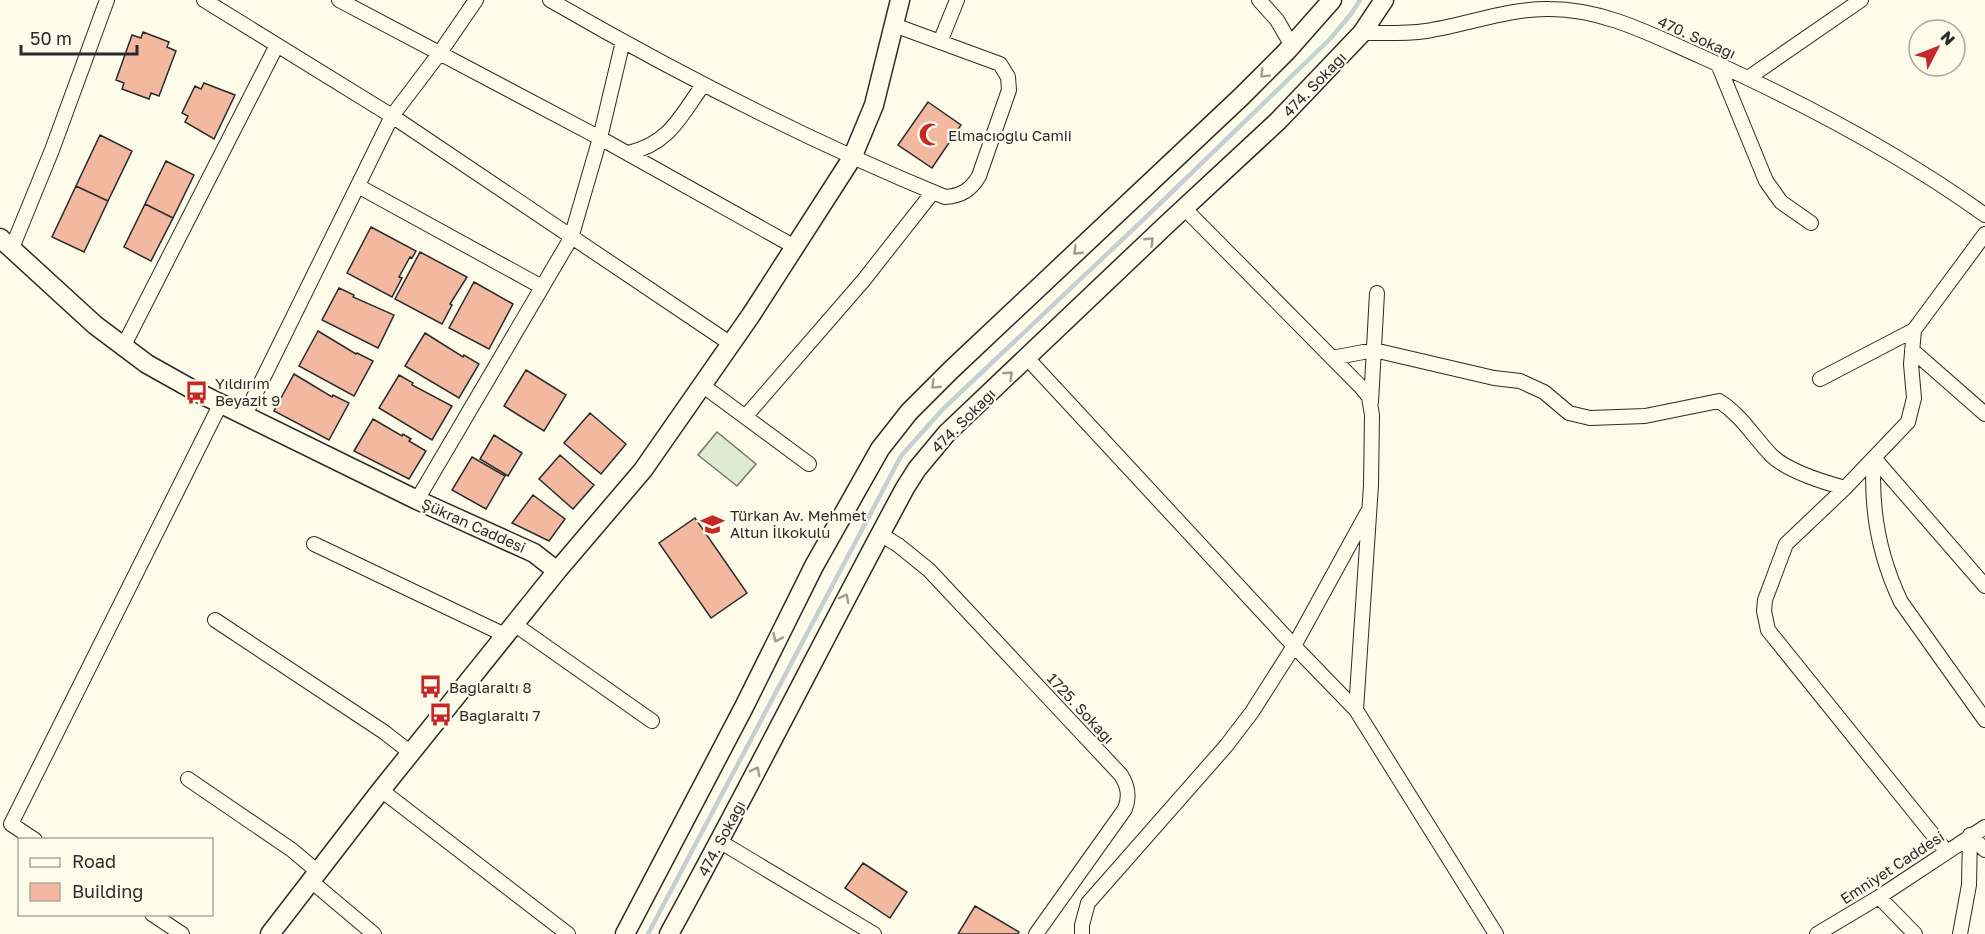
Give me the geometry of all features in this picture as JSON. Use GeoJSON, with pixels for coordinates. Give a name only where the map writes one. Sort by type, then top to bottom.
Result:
{"type":"FeatureCollection","features":[{"type":"Feature","properties":{"kind":"street"},"geometry":{"type":"LineString","coordinates":[[6,243],[64,117],[107,0]]}},
{"type":"Feature","properties":{"kind":"street"},"geometry":{"type":"LineString","coordinates":[[204,0],[392,116],[731,344]]}},
{"type":"Feature","properties":{"kind":"street"},"geometry":{"type":"LineString","coordinates":[[245,415],[392,116],[476,0]]}},
{"type":"Feature","properties":{"kind":"street"},"geometry":{"type":"LineString","coordinates":[[550,0],[703,85],[852,158],[945,197],[952,197],[966,191],[976,182],[1009,90],[1008,77],[1000,64],[894,25]]}},
{"type":"Feature","properties":{"kind":"street"},"geometry":{"type":"LineString","coordinates":[[270,934],[381,790],[510,629],[644,470],[731,344],[852,158],[874,105],[900,0]]}},
{"type":"Feature","properties":{"kind":"street"},"geometry":{"type":"LineString","coordinates":[[940,42],[957,0]]}},
{"type":"Feature","properties":{"kind":"street"},"geometry":{"type":"LineString","coordinates":[[1259,0],[1277,20],[1292,46]]}},
{"type":"Feature","properties":{"kind":"street"},"geometry":{"type":"LineString","coordinates":[[625,934],[739,716],[813,566],[888,437],[909,412],[951,370],[1196,141],[1292,46],[1332,0]]}},
{"type":"Feature","properties":{"kind":"street","name":"474. Sokağı"},"geometry":{"type":"LineString","coordinates":[[669,934],[879,534],[905,488],[931,452],[947,433],[1278,121],[1362,33],[1384,0]]}},
{"type":"Feature","properties":{"kind":"street"},"geometry":{"type":"LineString","coordinates":[[1748,78],[1861,0]]}},
{"type":"Feature","properties":{"kind":"street"},"geometry":{"type":"LineString","coordinates":[[344,1],[439,54],[628,153],[795,247]]}},
{"type":"Feature","properties":{"kind":"street","name":"470. Sokağı"},"geometry":{"type":"LineString","coordinates":[[1362,33],[1424,32],[1533,9],[1567,9],[1600,15],[1718,64],[1808,107],[1887,150],[1936,180],[1985,215]]}},
{"type":"Feature","properties":{"kind":"street"},"geometry":{"type":"LineString","coordinates":[[417,500],[571,238],[600,138],[622,41]]}},
{"type":"Feature","properties":{"kind":"street"},"geometry":{"type":"LineString","coordinates":[[123,347],[277,45]]}},
{"type":"Feature","properties":{"kind":"street"},"geometry":{"type":"LineString","coordinates":[[1718,64],[1766,181],[1782,202],[1811,223]]}},
{"type":"Feature","properties":{"kind":"street"},"geometry":{"type":"LineString","coordinates":[[628,153],[649,147],[664,138],[703,85]]}},
{"type":"Feature","properties":{"kind":"street"},"geometry":{"type":"LineString","coordinates":[[358,186],[542,287]]}},
{"type":"Feature","properties":{"kind":"street"},"geometry":{"type":"LineString","coordinates":[[745,417],[863,281],[933,192]]}},
{"type":"Feature","properties":{"kind":"street"},"geometry":{"type":"LineString","coordinates":[[1184,208],[1365,392],[1371,406]]}},
{"type":"Feature","properties":{"kind":"street"},"geometry":{"type":"LineString","coordinates":[[1820,379],[1914,330],[1985,234]]}},
{"type":"Feature","properties":{"kind":"street","name":"Şükran Caddesi"},"geometry":{"type":"LineString","coordinates":[[6,243],[95,325],[123,347],[172,379],[417,500],[534,553],[557,571]]}},
{"type":"Feature","properties":{"kind":"street"},"geometry":{"type":"LineString","coordinates":[[1356,710],[1369,509],[1371,406],[1377,293]]}},
{"type":"Feature","properties":{"kind":"street"},"geometry":{"type":"LineString","coordinates":[[1914,330],[1911,364],[1914,398],[1911,415],[1903,429],[1786,544],[1765,600],[1765,620],[1768,630],[1946,851]]}},
{"type":"Feature","properties":{"kind":"street"},"geometry":{"type":"LineString","coordinates":[[1332,358],[1374,350],[1494,378],[1520,381],[1544,392],[1569,413],[1590,418],[1645,416],[1719,400],[1736,413],[1773,457],[1801,472],[1845,488]]}},
{"type":"Feature","properties":{"kind":"street"},"geometry":{"type":"LineString","coordinates":[[1912,350],[1985,414]]}},
{"type":"Feature","properties":{"kind":"street"},"geometry":{"type":"LineString","coordinates":[[1027,358],[1356,710],[1491,931]]}},
{"type":"Feature","properties":{"kind":"street"},"geometry":{"type":"LineString","coordinates":[[702,385],[809,464]]}},
{"type":"Feature","properties":{"kind":"street"},"geometry":{"type":"LineString","coordinates":[[32,838],[11,824],[221,404]]}},
{"type":"Feature","properties":{"kind":"street"},"geometry":{"type":"LineString","coordinates":[[1874,458],[1985,586]]}},
{"type":"Feature","properties":{"kind":"street"},"geometry":{"type":"LineString","coordinates":[[1874,458],[1872,481],[1876,527],[1893,585],[1901,602],[1985,720]]}},
{"type":"Feature","properties":{"kind":"street"},"geometry":{"type":"LineString","coordinates":[[1082,934],[1088,903],[1226,746],[1263,696],[1294,646],[1369,509]]}},
{"type":"Feature","properties":{"kind":"street","name":"1725. Sokağı"},"geometry":{"type":"LineString","coordinates":[[879,534],[929,570],[1125,781],[1128,796],[1125,809],[1036,934]]}},
{"type":"Feature","properties":{"kind":"street"},"geometry":{"type":"LineString","coordinates":[[314,544],[510,629],[652,720]]}},
{"type":"Feature","properties":{"kind":"street"},"geometry":{"type":"LineString","coordinates":[[215,620],[384,732],[411,753]]}},
{"type":"Feature","properties":{"kind":"street"},"geometry":{"type":"LineString","coordinates":[[188,779],[292,850],[314,876],[374,934]]}},
{"type":"Feature","properties":{"kind":"street"},"geometry":{"type":"LineString","coordinates":[[381,790],[568,934]]}},
{"type":"Feature","properties":{"kind":"street","name":"Emniyet Caddesi"},"geometry":{"type":"LineString","coordinates":[[1817,934],[1879,897],[1985,827]]}},
{"type":"Feature","properties":{"kind":"street"},"geometry":{"type":"LineString","coordinates":[[1970,835],[1985,850]]}},
{"type":"Feature","properties":{"kind":"street"},"geometry":{"type":"LineString","coordinates":[[1960,934],[1969,885],[1970,835]]}},
{"type":"Feature","properties":{"kind":"street"},"geometry":{"type":"LineString","coordinates":[[719,841],[874,934]]}},
{"type":"Feature","properties":{"kind":"street"},"geometry":{"type":"LineString","coordinates":[[1879,897],[1915,934]]}},
{"type":"Feature","properties":{"kind":"street"},"geometry":{"type":"LineString","coordinates":[[154,916],[182,934]]}},
{"type":"Feature","properties":{"kind":"green space"},"geometry":{"type":"Polygon","coordinates":[[[717,432],[756,464],[737,486],[698,455],[717,432]]]}},
{"type":"Feature","properties":{"kind":"building"},"geometry":{"type":"Polygon","coordinates":[[[143,32],[169,42],[167,47],[176,51],[159,96],[151,93],[149,99],[122,89],[124,83],[116,80],[132,35],[141,38],[143,32]]]}},
{"type":"Feature","properties":{"kind":"building"},"geometry":{"type":"Polygon","coordinates":[[[204,83],[235,95],[214,139],[185,122],[188,116],[182,113],[195,86],[201,89],[204,83]]]}},
{"type":"Feature","properties":{"kind":"building","name":"Elmacıoğlu Camii"},"geometry":{"type":"Polygon","coordinates":[[[928,102],[961,125],[932,168],[898,145],[928,102]]]}},
{"type":"Feature","properties":{"kind":"building"},"geometry":{"type":"Polygon","coordinates":[[[100,135],[132,151],[108,201],[76,186],[100,135]]]}},
{"type":"Feature","properties":{"kind":"building"},"geometry":{"type":"Polygon","coordinates":[[[166,161],[194,175],[173,218],[145,204],[166,161]]]}},
{"type":"Feature","properties":{"kind":"building"},"geometry":{"type":"Polygon","coordinates":[[[76,186],[108,201],[84,252],[52,237],[76,186]]]}},
{"type":"Feature","properties":{"kind":"building"},"geometry":{"type":"Polygon","coordinates":[[[145,204],[173,218],[151,261],[124,247],[145,204]]]}},
{"type":"Feature","properties":{"kind":"building"},"geometry":{"type":"Polygon","coordinates":[[[371,227],[416,251],[399,277],[402,278],[392,297],[347,273],[371,227]]]}},
{"type":"Feature","properties":{"kind":"building"},"geometry":{"type":"Polygon","coordinates":[[[420,252],[467,277],[450,304],[452,305],[442,324],[395,299],[420,252]]]}},
{"type":"Feature","properties":{"kind":"building"},"geometry":{"type":"Polygon","coordinates":[[[474,282],[513,304],[489,349],[449,328],[474,282]]]}},
{"type":"Feature","properties":{"kind":"building"},"geometry":{"type":"Polygon","coordinates":[[[339,288],[354,295],[353,297],[394,315],[378,348],[322,320],[339,288]]]}},
{"type":"Feature","properties":{"kind":"building"},"geometry":{"type":"Polygon","coordinates":[[[318,331],[356,354],[373,361],[354,396],[299,366],[318,331]]]}},
{"type":"Feature","properties":{"kind":"building"},"geometry":{"type":"Polygon","coordinates":[[[425,333],[463,357],[464,355],[479,364],[459,398],[405,366],[425,333]]]}},
{"type":"Feature","properties":{"kind":"building"},"geometry":{"type":"Polygon","coordinates":[[[526,370],[566,395],[544,431],[504,406],[526,370]]]}},
{"type":"Feature","properties":{"kind":"building"},"geometry":{"type":"Polygon","coordinates":[[[294,374],[332,397],[333,395],[349,403],[329,440],[274,411],[294,374]]]}},
{"type":"Feature","properties":{"kind":"building"},"geometry":{"type":"Polygon","coordinates":[[[399,375],[413,383],[412,385],[452,406],[432,440],[379,408],[399,375]]]}},
{"type":"Feature","properties":{"kind":"building"},"geometry":{"type":"Polygon","coordinates":[[[590,413],[626,444],[601,474],[564,443],[590,413]]]}},
{"type":"Feature","properties":{"kind":"building"},"geometry":{"type":"Polygon","coordinates":[[[373,419],[402,436],[403,434],[411,439],[409,441],[426,451],[409,479],[354,451],[373,419]]]}},
{"type":"Feature","properties":{"kind":"building"},"geometry":{"type":"Polygon","coordinates":[[[494,435],[522,453],[508,476],[480,459],[494,435]]]}},
{"type":"Feature","properties":{"kind":"building"},"geometry":{"type":"Polygon","coordinates":[[[560,455],[594,485],[573,509],[539,479],[560,455]]]}},
{"type":"Feature","properties":{"kind":"building"},"geometry":{"type":"Polygon","coordinates":[[[472,457],[505,476],[486,509],[452,490],[472,457]]]}},
{"type":"Feature","properties":{"kind":"building"},"geometry":{"type":"Polygon","coordinates":[[[533,495],[565,519],[549,541],[512,523],[533,495]]]}},
{"type":"Feature","properties":{"kind":"building"},"geometry":{"type":"Polygon","coordinates":[[[695,518],[747,593],[711,618],[659,543],[695,518]]]}},
{"type":"Feature","properties":{"kind":"building"},"geometry":{"type":"Polygon","coordinates":[[[863,863],[907,892],[890,918],[845,888],[863,863]]]}},
{"type":"Feature","properties":{"kind":"building"},"geometry":{"type":"Polygon","coordinates":[[[975,906],[1019,932],[1018,934],[958,934],[975,906]]]}},
{"type":"Feature","properties":{"kind":"waterway"},"geometry":{"type":"LineString","coordinates":[[648,934],[901,456],[943,409],[1330,39],[1360,0]]}},
{"type":"Feature","properties":{"kind":"place","name":"Elmacıoğlu Camii"},"geometry":{"type":"Point","coordinates":[930,135]}},
{"type":"Feature","properties":{"kind":"place","name":"Yıldırım Beyazit 9"},"geometry":{"type":"Point","coordinates":[197,392]}},
{"type":"Feature","properties":{"kind":"place","name":"Türkan Av. Mehmet Altun İlkokulu"},"geometry":{"type":"Point","coordinates":[712,524]}},
{"type":"Feature","properties":{"kind":"place","name":"Bağlaraltı 8"},"geometry":{"type":"Point","coordinates":[431,687]}},
{"type":"Feature","properties":{"kind":"place","name":"Bağlaraltı 7"},"geometry":{"type":"Point","coordinates":[441,715]}}]}
